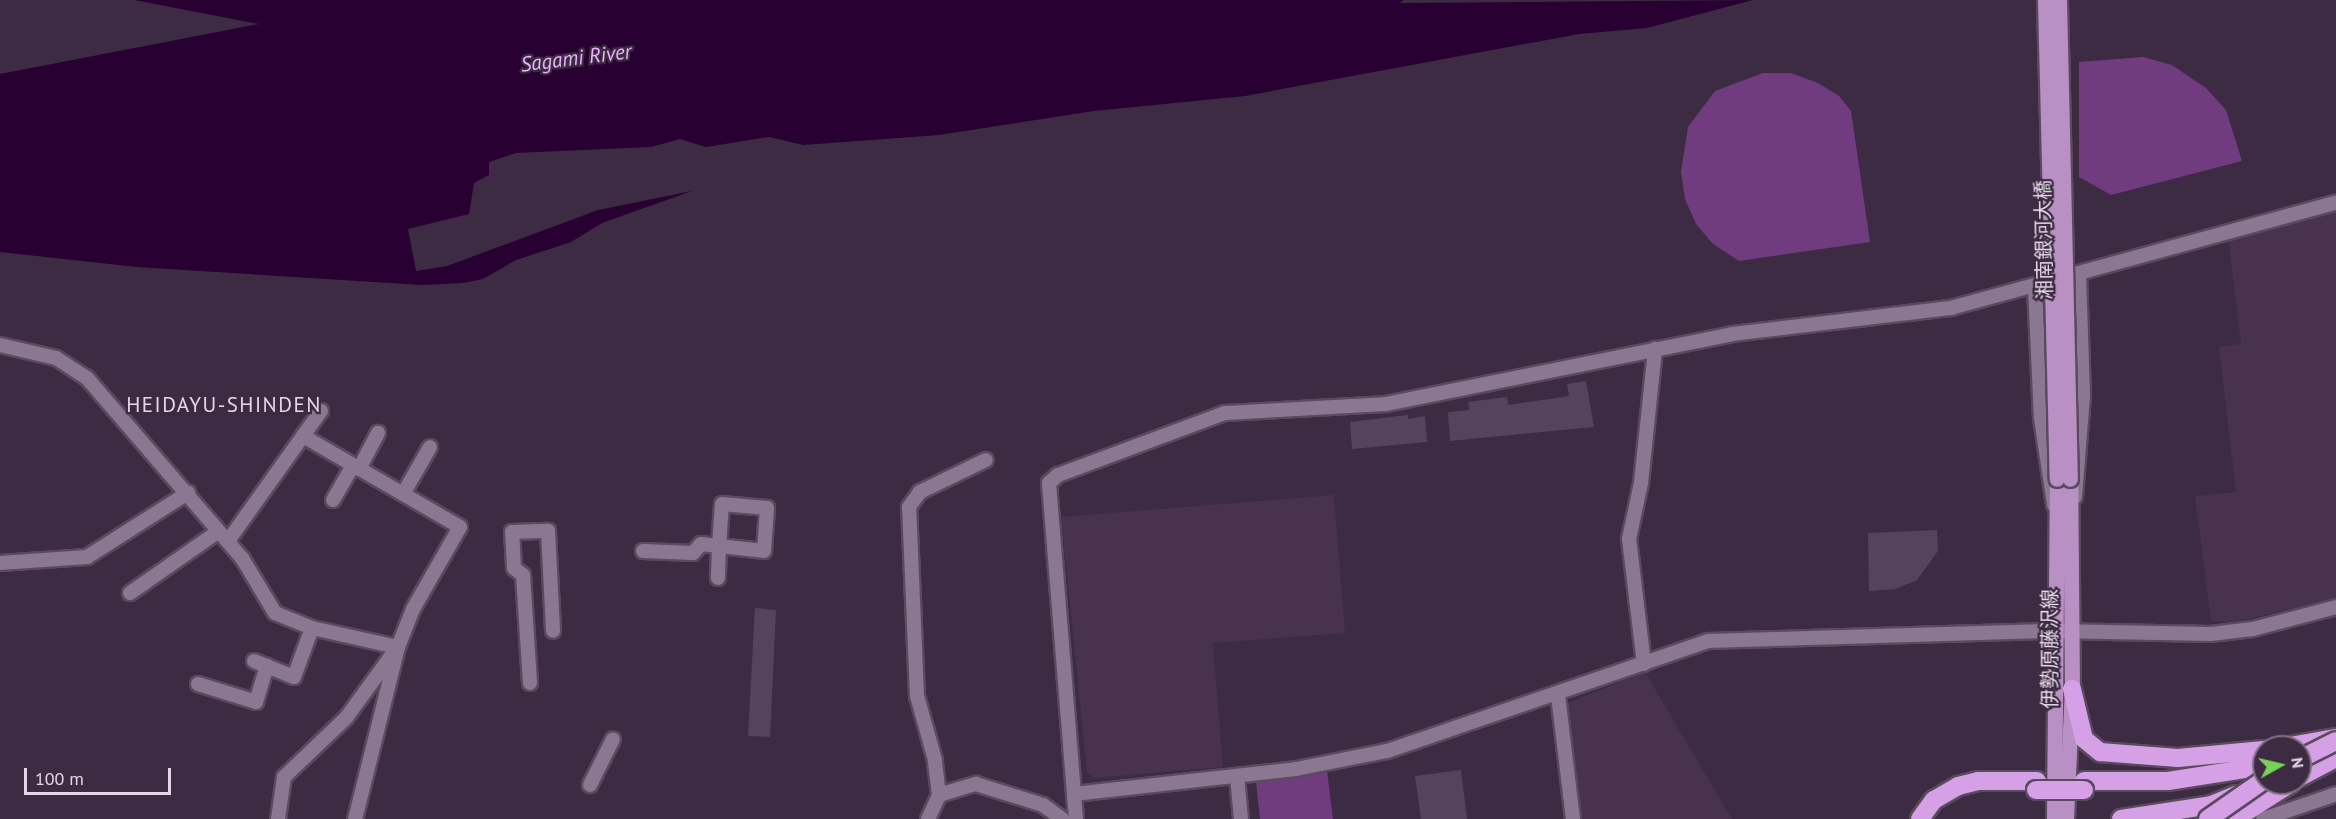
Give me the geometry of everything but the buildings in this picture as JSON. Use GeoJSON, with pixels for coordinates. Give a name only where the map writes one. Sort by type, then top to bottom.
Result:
{"type":"FeatureCollection","features":[{"type":"Feature","properties":{"kind":"highway"},"geometry":{"type":"LineString","coordinates":[[2072,688],[2084,739],[2100,752],[2178,758],[2252,751]]}},
{"type":"Feature","properties":{"kind":"highway"},"geometry":{"type":"LineString","coordinates":[[2312,743],[2336,740]]}},
{"type":"Feature","properties":{"kind":"highway"},"geometry":{"type":"LineString","coordinates":[[2312,758],[2336,740]]}},
{"type":"Feature","properties":{"kind":"highway"},"geometry":{"type":"LineString","coordinates":[[2312,763],[2336,756]]}},
{"type":"Feature","properties":{"kind":"highway"},"geometry":{"type":"LineString","coordinates":[[2084,786],[2168,781],[2252,768]]}},
{"type":"Feature","properties":{"kind":"highway"},"geometry":{"type":"LineString","coordinates":[[1920,819],[1934,800],[1958,786],[1978,781],[2173,790],[2252,777]]}},
{"type":"Feature","properties":{"kind":"highway"},"geometry":{"type":"LineString","coordinates":[[1932,819],[1943,806],[1970,793],[2036,785]]}},
{"type":"Feature","properties":{"kind":"highway"},"geometry":{"type":"LineString","coordinates":[[2121,819],[2211,805],[2252,788]]}},
{"type":"Feature","properties":{"kind":"highway"},"geometry":{"type":"LineString","coordinates":[[2208,819],[2252,790]]}},
{"type":"Feature","properties":{"kind":"highway"},"geometry":{"type":"LineString","coordinates":[[2235,819],[2272,795]]}},
{"type":"Feature","properties":{"kind":"main road","name":"湘南銀河大橋"},"geometry":{"type":"LineString","coordinates":[[2045,0],[2063,479]]}},
{"type":"Feature","properties":{"kind":"main road","name":"湘南銀河大橋"},"geometry":{"type":"LineString","coordinates":[[2059,0],[2063,479]]}},
{"type":"Feature","properties":{"kind":"main road","name":"伊勢原藤沢線"},"geometry":{"type":"LineString","coordinates":[[2054,819],[2063,631],[2063,479]]}},
{"type":"Feature","properties":{"kind":"main road","name":"伊勢原藤沢線"},"geometry":{"type":"LineString","coordinates":[[2063,631],[2072,688],[2066,819]]}},
{"type":"Feature","properties":{"kind":"street"},"geometry":{"type":"LineString","coordinates":[[1076,819],[1052,478],[1226,413],[1386,404],[1655,349],[1818,321],[1951,308],[2036,287],[2336,203]]}},
{"type":"Feature","properties":{"kind":"street"},"geometry":{"type":"LineString","coordinates":[[2064,522],[2083,395],[2079,274]]}},
{"type":"Feature","properties":{"kind":"street"},"geometry":{"type":"LineString","coordinates":[[2036,287],[2040,418],[2047,479],[2064,522]]}},
{"type":"Feature","properties":{"kind":"street"},"geometry":{"type":"LineString","coordinates":[[0,345],[56,358],[80,372],[224,536],[271,609],[312,628],[398,647]]}},
{"type":"Feature","properties":{"kind":"street"},"geometry":{"type":"LineString","coordinates":[[1644,664],[1629,539],[1641,483],[1655,349]]}},
{"type":"Feature","properties":{"kind":"street"},"geometry":{"type":"LineString","coordinates":[[130,592],[224,536],[321,411]]}},
{"type":"Feature","properties":{"kind":"street"},"geometry":{"type":"LineString","coordinates":[[333,500],[378,433]]}},
{"type":"Feature","properties":{"kind":"street"},"geometry":{"type":"LineString","coordinates":[[303,436],[460,527],[413,609],[398,647],[355,819]]}},
{"type":"Feature","properties":{"kind":"street"},"geometry":{"type":"LineString","coordinates":[[403,494],[430,447]]}},
{"type":"Feature","properties":{"kind":"street"},"geometry":{"type":"LineString","coordinates":[[928,819],[939,795],[935,760],[916,687],[909,507],[920,492],[986,460]]}},
{"type":"Feature","properties":{"kind":"street"},"geometry":{"type":"LineString","coordinates":[[0,563],[87,557],[188,493]]}},
{"type":"Feature","properties":{"kind":"street"},"geometry":{"type":"LineString","coordinates":[[643,551],[693,553],[701,544],[719,546],[764,551],[767,508],[722,504],[719,546],[717,578]]}},
{"type":"Feature","properties":{"kind":"street"},"geometry":{"type":"LineString","coordinates":[[530,683],[523,575],[514,568],[512,532],[548,531],[553,631]]}},
{"type":"Feature","properties":{"kind":"street"},"geometry":{"type":"LineString","coordinates":[[1074,794],[1237,776],[1386,751],[1558,695],[1708,641],[2063,631],[2211,634],[2253,629],[2336,608]]}},
{"type":"Feature","properties":{"kind":"street"},"geometry":{"type":"LineString","coordinates":[[525,614],[552,612]]}},
{"type":"Feature","properties":{"kind":"street"},"geometry":{"type":"LineString","coordinates":[[254,661],[294,677],[312,628]]}},
{"type":"Feature","properties":{"kind":"street"},"geometry":{"type":"LineString","coordinates":[[278,819],[284,777],[352,711],[398,647]]}},
{"type":"Feature","properties":{"kind":"street"},"geometry":{"type":"LineString","coordinates":[[198,684],[256,702],[267,666]]}},
{"type":"Feature","properties":{"kind":"street"},"geometry":{"type":"LineString","coordinates":[[1558,695],[1572,819]]}},
{"type":"Feature","properties":{"kind":"street"},"geometry":{"type":"LineString","coordinates":[[590,785],[614,739]]}},
{"type":"Feature","properties":{"kind":"street"},"geometry":{"type":"LineString","coordinates":[[1237,776],[1241,819]]}},
{"type":"Feature","properties":{"kind":"street"},"geometry":{"type":"LineString","coordinates":[[939,795],[968,785],[985,786],[1043,804],[1062,819]]}},
{"type":"Feature","properties":{"kind":"street"},"geometry":{"type":"LineString","coordinates":[[2263,819],[2336,794]]}},
{"type":"Feature","properties":{"kind":"shaded area"},"geometry":{"type":"Polygon","coordinates":[[[2143,57],[2172,65],[2206,88],[2226,110],[2242,161],[2111,195],[2079,177],[2079,62],[2143,57]]]}},
{"type":"Feature","properties":{"kind":"shaded area"},"geometry":{"type":"Polygon","coordinates":[[[1763,73],[1791,73],[1818,83],[1839,96],[1851,111],[1870,242],[1739,261],[1713,244],[1696,224],[1685,199],[1681,172],[1688,127],[1715,91],[1763,73]]]}},
{"type":"Feature","properties":{"kind":"shaded area"},"geometry":{"type":"Polygon","coordinates":[[[2336,207],[2336,598],[2235,622],[2211,621],[2195,496],[2236,492],[2219,347],[2241,344],[2228,236],[2336,207]]]}},
{"type":"Feature","properties":{"kind":"shaded area"},"geometry":{"type":"Polygon","coordinates":[[[1334,495],[1345,633],[1213,643],[1223,767],[1094,778],[1087,772],[1061,517],[1334,495]]]}},
{"type":"Feature","properties":{"kind":"shaded area"},"geometry":{"type":"Polygon","coordinates":[[[1645,672],[1732,819],[1579,819],[1565,704],[1645,672]]]}},
{"type":"Feature","properties":{"kind":"shaded area"},"geometry":{"type":"Polygon","coordinates":[[[1327,771],[1333,819],[1260,819],[1256,781],[1327,771]]]}},
{"type":"Feature","properties":{"kind":"water","name":"Sagami River"},"geometry":{"type":"Polygon","coordinates":[[[134,0],[1404,0],[1400,3],[1753,0],[1647,28],[1579,34],[1245,96],[1094,111],[939,135],[803,145],[769,137],[706,147],[680,139],[651,147],[516,153],[489,162],[489,175],[474,183],[469,214],[408,229],[416,271],[447,266],[598,210],[692,191],[602,223],[571,242],[516,260],[483,279],[463,283],[422,285],[137,267],[0,252],[0,74],[259,24],[134,0]]]}},
{"type":"Feature","properties":{"kind":"district","name":"HEIDAYU-SHINDEN"},"geometry":{"type":"Point","coordinates":[224,405]}}]}
